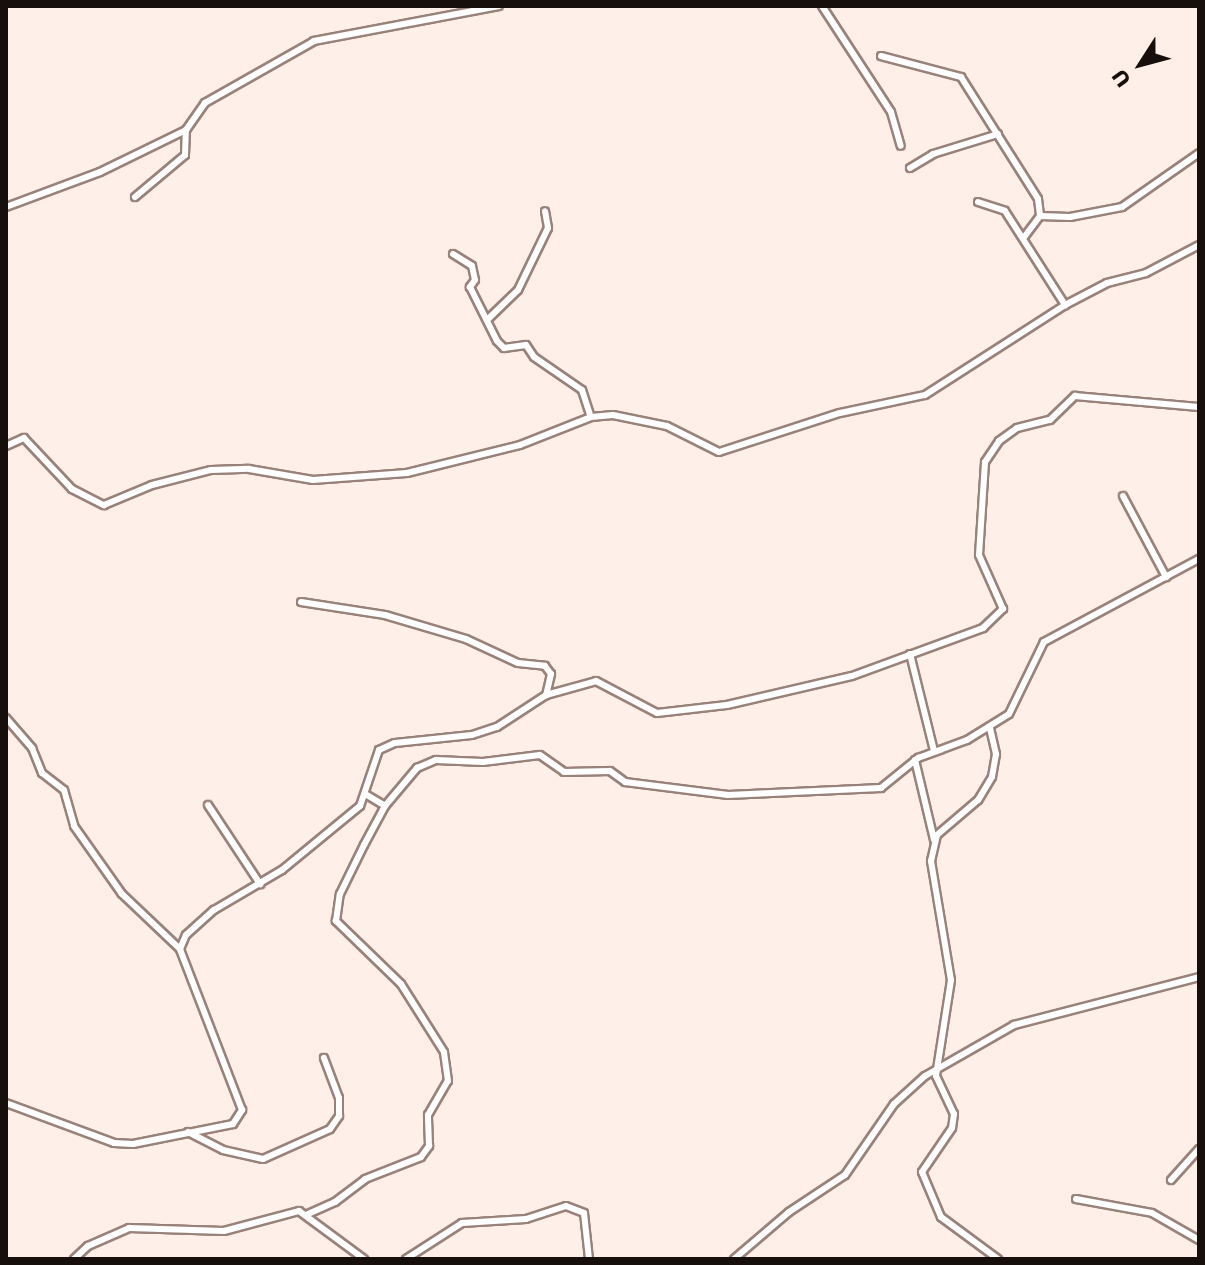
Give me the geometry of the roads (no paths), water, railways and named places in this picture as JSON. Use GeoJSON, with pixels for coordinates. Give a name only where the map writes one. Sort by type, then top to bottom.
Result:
{"type":"FeatureCollection","features":[{"type":"Feature","properties":{"kind":"street"},"geometry":{"type":"LineString","coordinates":[[6,207],[100,172],[186,130],[205,103],[314,41],[499,6]]}},
{"type":"Feature","properties":{"kind":"street"},"geometry":{"type":"LineString","coordinates":[[822,6],[891,112],[901,146]]}},
{"type":"Feature","properties":{"kind":"street"},"geometry":{"type":"LineString","coordinates":[[881,56],[954,71],[1027,176],[1040,216]]}},
{"type":"Feature","properties":{"kind":"street"},"geometry":{"type":"LineString","coordinates":[[135,197],[185,155],[186,130]]}},
{"type":"Feature","properties":{"kind":"street"},"geometry":{"type":"LineString","coordinates":[[910,168],[933,154],[998,134]]}},
{"type":"Feature","properties":{"kind":"street"},"geometry":{"type":"LineString","coordinates":[[1040,216],[1070,217],[1122,207],[1199,153]]}},
{"type":"Feature","properties":{"kind":"street"},"geometry":{"type":"LineString","coordinates":[[978,202],[1005,211],[1065,305]]}},
{"type":"Feature","properties":{"kind":"street"},"geometry":{"type":"LineString","coordinates":[[487,320],[518,290],[548,228],[545,211]]}},
{"type":"Feature","properties":{"kind":"street"},"geometry":{"type":"LineString","coordinates":[[1024,237],[1040,216]]}},
{"type":"Feature","properties":{"kind":"street"},"geometry":{"type":"LineString","coordinates":[[6,446],[24,438],[72,489],[104,505],[152,485],[211,470],[249,469],[313,480],[407,473],[520,445],[591,417],[613,415],[667,426],[719,452],[840,413],[925,395],[1065,305],[1107,283],[1146,273],[1199,245]]}},
{"type":"Feature","properties":{"kind":"street"},"geometry":{"type":"LineString","coordinates":[[453,254],[472,266],[475,280],[470,287],[504,348],[522,343],[582,390],[591,417]]}},
{"type":"Feature","properties":{"kind":"street"},"geometry":{"type":"LineString","coordinates":[[180,949],[186,935],[214,910],[260,884],[348,816],[367,795],[379,750],[395,743],[472,735],[497,727],[546,695],[606,682],[646,710],[672,713],[852,676],[993,624],[1003,609],[979,555],[985,462],[999,441],[1017,428],[1050,420],[1075,396],[1199,407]]}},
{"type":"Feature","properties":{"kind":"street"},"geometry":{"type":"LineString","coordinates":[[1123,496],[1166,577]]}},
{"type":"Feature","properties":{"kind":"street"},"geometry":{"type":"LineString","coordinates":[[308,1214],[335,1202],[365,1179],[421,1157],[429,1146],[428,1115],[448,1081],[444,1052],[401,984],[336,921],[344,886],[385,806],[403,780],[436,760],[483,762],[540,755],[564,772],[610,771],[625,782],[768,796],[865,792],[892,782],[915,760],[990,728],[1016,702],[1044,642],[1199,559]]}},
{"type":"Feature","properties":{"kind":"street"},"geometry":{"type":"LineString","coordinates":[[301,602],[385,615],[466,639],[518,663],[545,666],[551,674],[546,695]]}},
{"type":"Feature","properties":{"kind":"street"},"geometry":{"type":"LineString","coordinates":[[910,654],[934,751]]}},
{"type":"Feature","properties":{"kind":"street"},"geometry":{"type":"LineString","coordinates":[[6,718],[32,748],[42,773],[64,790],[74,826],[122,894],[180,949],[242,1110],[233,1124],[184,1130],[133,1144],[114,1143],[7,1105]]}},
{"type":"Feature","properties":{"kind":"street"},"geometry":{"type":"LineString","coordinates":[[934,840],[978,800],[992,777],[996,754],[990,728]]}},
{"type":"Feature","properties":{"kind":"street"},"geometry":{"type":"LineString","coordinates":[[915,760],[934,840],[931,878],[951,980],[936,1070],[954,1114],[952,1128],[924,1164],[926,1187],[941,1217],[998,1259]]}},
{"type":"Feature","properties":{"kind":"street"},"geometry":{"type":"LineString","coordinates":[[367,795],[385,806]]}},
{"type":"Feature","properties":{"kind":"street"},"geometry":{"type":"LineString","coordinates":[[208,805],[260,884]]}},
{"type":"Feature","properties":{"kind":"street"},"geometry":{"type":"LineString","coordinates":[[734,1259],[789,1212],[845,1175],[894,1104],[936,1070],[1022,1023],[1199,977]]}},
{"type":"Feature","properties":{"kind":"street"},"geometry":{"type":"LineString","coordinates":[[184,1130],[223,1150],[263,1159],[330,1129],[339,1116],[339,1098],[324,1058]]}},
{"type":"Feature","properties":{"kind":"street"},"geometry":{"type":"LineString","coordinates":[[1171,1180],[1199,1149]]}},
{"type":"Feature","properties":{"kind":"street"},"geometry":{"type":"LineString","coordinates":[[1076,1199],[1160,1215],[1199,1240]]}},
{"type":"Feature","properties":{"kind":"street"},"geometry":{"type":"LineString","coordinates":[[406,1259],[462,1223],[526,1219],[566,1206],[584,1213],[589,1259]]}},
{"type":"Feature","properties":{"kind":"street"},"geometry":{"type":"LineString","coordinates":[[74,1259],[88,1246],[129,1228],[224,1231],[292,1211],[308,1214],[364,1259]]}}]}
